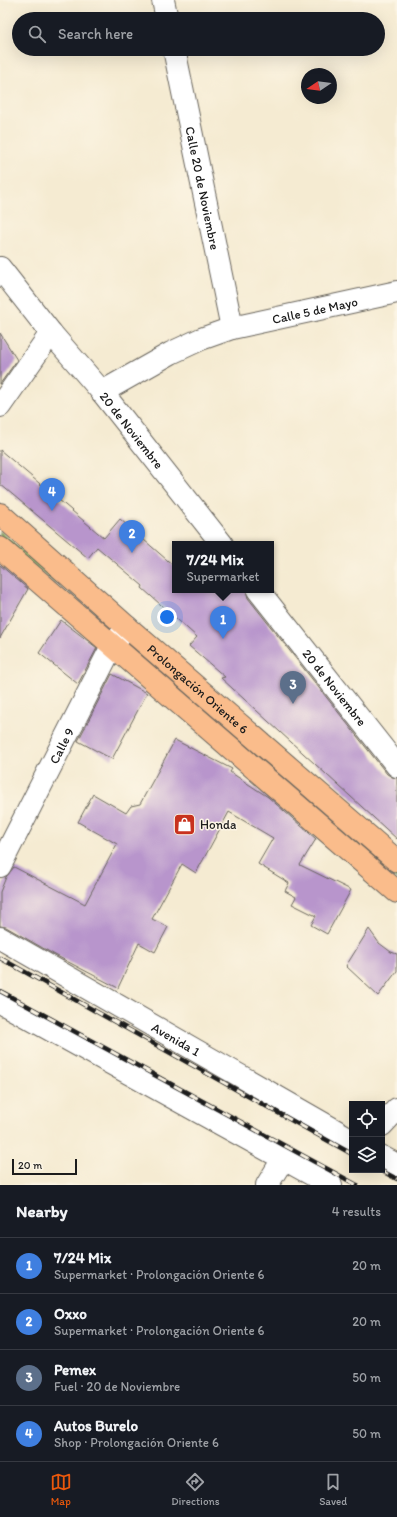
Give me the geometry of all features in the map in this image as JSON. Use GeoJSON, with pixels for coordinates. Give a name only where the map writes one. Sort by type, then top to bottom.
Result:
{"type":"FeatureCollection","features":[{"type":"Feature","properties":{"kind":"main road","name":"Prolongación Oriente 6"},"geometry":{"type":"LineString","coordinates":[[0,514],[127,627],[397,861]]}},
{"type":"Feature","properties":{"kind":"main road","name":"Prolongación Oriente 6"},"geometry":{"type":"LineString","coordinates":[[0,548],[397,892]]}},
{"type":"Feature","properties":{"kind":"street"},"geometry":{"type":"LineString","coordinates":[[163,0],[166,12]]}},
{"type":"Feature","properties":{"kind":"street","name":"Calle 20 de Noviembre"},"geometry":{"type":"LineString","coordinates":[[175,56],[232,328]]}},
{"type":"Feature","properties":{"kind":"street"},"geometry":{"type":"LineString","coordinates":[[0,268],[51,333],[102,392]]}},
{"type":"Feature","properties":{"kind":"street","name":"Calle 5 de Mayo"},"geometry":{"type":"LineString","coordinates":[[232,328],[397,292]]}},
{"type":"Feature","properties":{"kind":"street","name":"20 de Noviembre"},"geometry":{"type":"LineString","coordinates":[[220,541],[102,392],[171,353],[201,339],[232,328]]}},
{"type":"Feature","properties":{"kind":"street"},"geometry":{"type":"LineString","coordinates":[[0,406],[51,333]]}},
{"type":"Feature","properties":{"kind":"street","name":"20 de Noviembre"},"geometry":{"type":"LineString","coordinates":[[260,593],[397,766]]}},
{"type":"Feature","properties":{"kind":"street","name":"Calle 9"},"geometry":{"type":"LineString","coordinates":[[0,866],[112,646],[127,627]]}},
{"type":"Feature","properties":{"kind":"street","name":"Avenida 1"},"geometry":{"type":"LineString","coordinates":[[0,938],[349,1138]]}},
{"type":"Feature","properties":{"kind":"street"},"geometry":{"type":"LineString","coordinates":[[0,1002],[331,1185]]}},
{"type":"Feature","properties":{"kind":"street"},"geometry":{"type":"LineString","coordinates":[[385,1122],[397,1109]]}},
{"type":"Feature","properties":{"kind":"street"},"geometry":{"type":"LineString","coordinates":[[267,1185],[283,1159]]}},
{"type":"Feature","properties":{"kind":"street"},"geometry":{"type":"LineString","coordinates":[[385,1159],[397,1165]]}},
{"type":"Feature","properties":{"kind":"green space"},"geometry":{"type":"Polygon","coordinates":[[[0,531],[57,580],[55,584],[0,537],[0,531]]]}},
{"type":"Feature","properties":{"kind":"green space"},"geometry":{"type":"Polygon","coordinates":[[[150,660],[397,874],[397,880],[146,664],[150,660]]]}},
{"type":"Feature","properties":{"kind":"building"},"geometry":{"type":"Polygon","coordinates":[[[0,333],[17,360],[0,384],[0,333]]]}},
{"type":"Feature","properties":{"kind":"building"},"geometry":{"type":"Polygon","coordinates":[[[0,450],[104,538],[120,519],[172,564],[172,593],[247,593],[248,598],[387,774],[397,778],[397,839],[221,678],[225,677],[189,646],[197,637],[142,588],[143,586],[97,547],[88,558],[0,484],[0,450]]]}},
{"type":"Feature","properties":{"kind":"building"},"geometry":{"type":"Polygon","coordinates":[[[0,565],[28,589],[0,638],[0,565]]]}},
{"type":"Feature","properties":{"kind":"building"},"geometry":{"type":"Polygon","coordinates":[[[61,620],[97,648],[78,684],[39,653],[61,620]]]}},
{"type":"Feature","properties":{"kind":"building"},"geometry":{"type":"Polygon","coordinates":[[[112,674],[147,693],[112,759],[78,741],[112,674]]]}},
{"type":"Feature","properties":{"kind":"building"},"geometry":{"type":"Polygon","coordinates":[[[175,740],[232,769],[230,772],[268,797],[316,839],[300,865],[351,890],[327,934],[311,925],[316,916],[292,904],[296,897],[285,891],[289,883],[258,864],[273,838],[229,812],[196,873],[182,864],[152,919],[168,927],[155,952],[139,943],[118,988],[6,927],[0,926],[0,892],[6,877],[14,867],[85,904],[117,844],[78,822],[93,794],[126,813],[131,806],[140,804],[175,740]]]}},
{"type":"Feature","properties":{"kind":"building"},"geometry":{"type":"Polygon","coordinates":[[[369,929],[379,943],[391,952],[397,954],[397,971],[378,996],[346,966],[369,929]]]}},
{"type":"Feature","properties":{"kind":"railway"},"geometry":{"type":"LineString","coordinates":[[0,958],[349,1152]]}},
{"type":"Feature","properties":{"kind":"railway"},"geometry":{"type":"LineString","coordinates":[[0,991],[357,1185]]}},
{"type":"Feature","properties":{"kind":"railway"},"geometry":{"type":"LineString","coordinates":[[385,1173],[397,1179]]}},
{"type":"Feature","properties":{"kind":"place","name":"Autos Burelo"},"geometry":{"type":"Point","coordinates":[52,511]}},
{"type":"Feature","properties":{"kind":"place","name":"Oxxo"},"geometry":{"type":"Point","coordinates":[132,553]}},
{"type":"Feature","properties":{"kind":"place","name":"7/24 Mix"},"geometry":{"type":"Point","coordinates":[223,639]}},
{"type":"Feature","properties":{"kind":"place","name":"Pemex"},"geometry":{"type":"Point","coordinates":[293,704]}},
{"type":"Feature","properties":{"kind":"place","name":"Honda"},"geometry":{"type":"Point","coordinates":[185,824]}}]}
